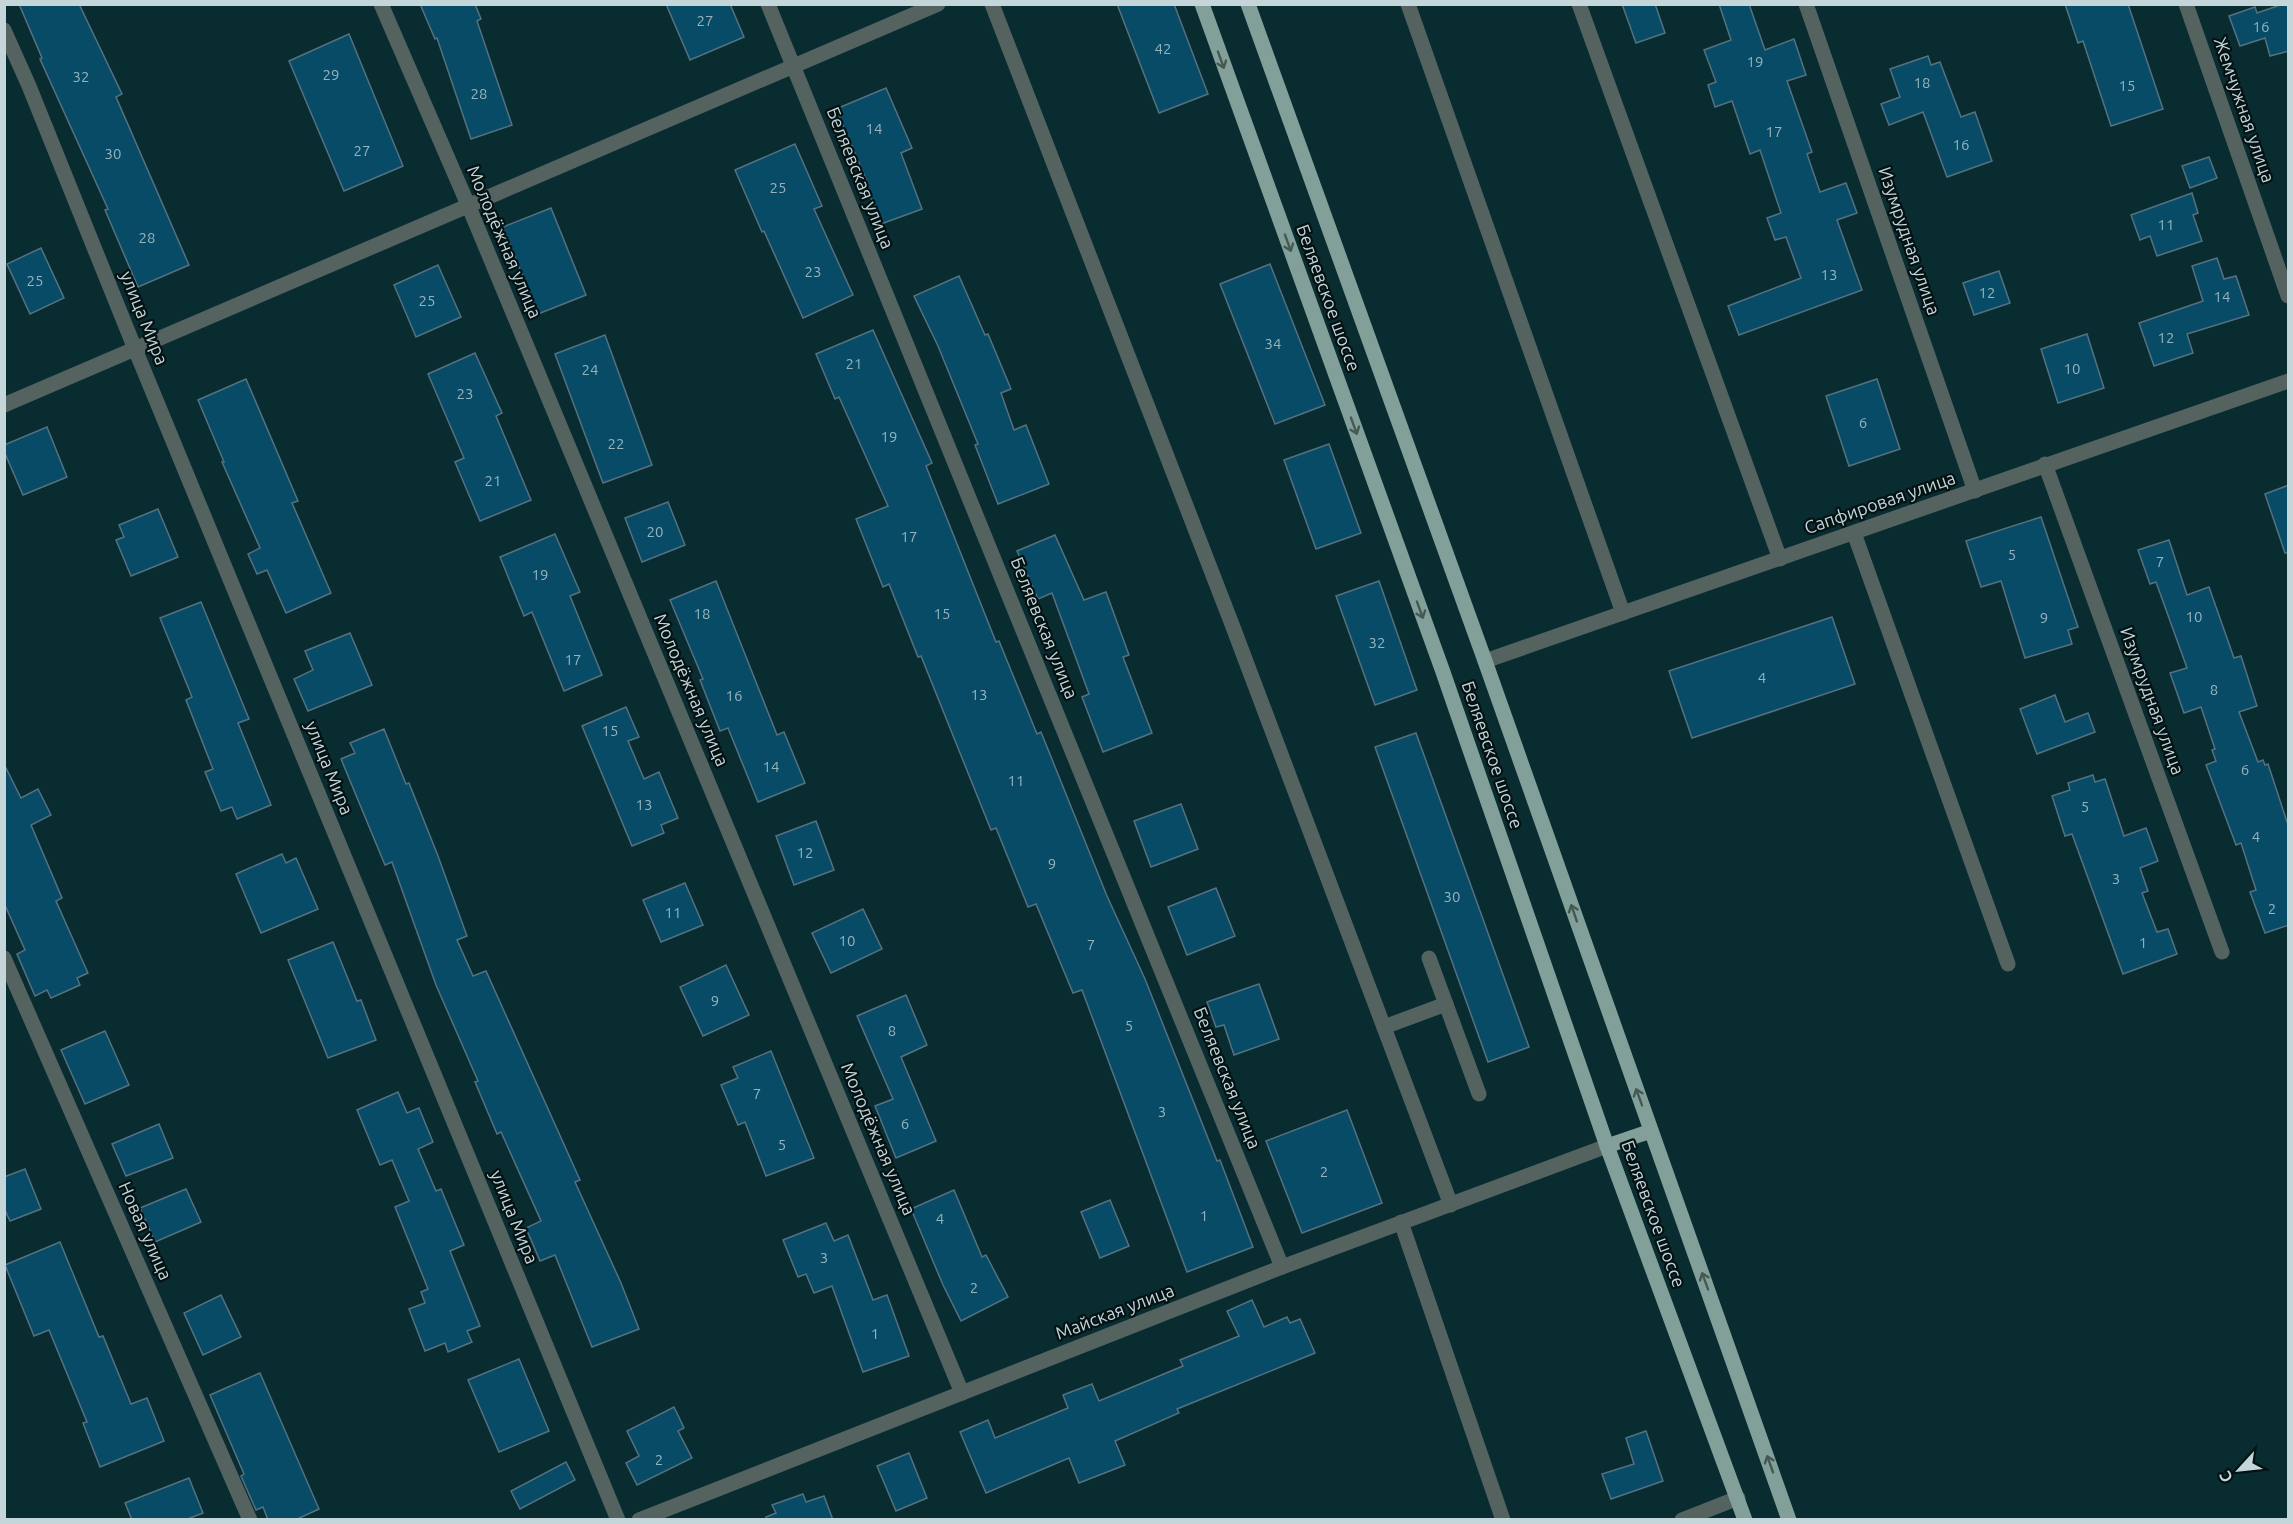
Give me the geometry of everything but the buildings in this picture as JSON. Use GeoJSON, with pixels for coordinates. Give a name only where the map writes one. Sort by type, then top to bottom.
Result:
{"type":"FeatureCollection","features":[{"type":"Feature","properties":{"kind":"main road","name":"Беляевское шоссе"},"geometry":{"type":"LineString","coordinates":[[1202,4],[1439,661],[1607,1146],[1745,1520]]}},
{"type":"Feature","properties":{"kind":"main road","name":"Беляевское шоссе"},"geometry":{"type":"LineString","coordinates":[[1248,4],[1485,661],[1790,1520]]}},
{"type":"Feature","properties":{"kind":"main road"},"geometry":{"type":"LineString","coordinates":[[1607,1146],[1651,1131]]}},
{"type":"Feature","properties":{"kind":"street","name":"Молодёжная улица"},"geometry":{"type":"LineString","coordinates":[[381,4],[469,207],[962,1393]]}},
{"type":"Feature","properties":{"kind":"street","name":"Беляевская улица"},"geometry":{"type":"LineString","coordinates":[[768,4],[1282,1267]]}},
{"type":"Feature","properties":{"kind":"street"},"geometry":{"type":"LineString","coordinates":[[4,405],[938,4]]}},
{"type":"Feature","properties":{"kind":"street"},"geometry":{"type":"LineString","coordinates":[[992,4],[1229,616],[1451,1205]]}},
{"type":"Feature","properties":{"kind":"street"},"geometry":{"type":"LineString","coordinates":[[1408,4],[1623,614]]}},
{"type":"Feature","properties":{"kind":"street"},"geometry":{"type":"LineString","coordinates":[[1579,4],[1780,559]]}},
{"type":"Feature","properties":{"kind":"street","name":"Изумрудная улица"},"geometry":{"type":"LineString","coordinates":[[1806,4],[1975,491]]}},
{"type":"Feature","properties":{"kind":"street","name":"Жемчужная улица"},"geometry":{"type":"LineString","coordinates":[[2186,4],[2289,296]]}},
{"type":"Feature","properties":{"kind":"street","name":"улица Мира"},"geometry":{"type":"LineString","coordinates":[[4,30],[34,97],[135,349],[618,1520]]}},
{"type":"Feature","properties":{"kind":"street","name":"Сапфировая улица"},"geometry":{"type":"LineString","coordinates":[[1485,661],[1975,491],[2045,464],[2289,381]]}},
{"type":"Feature","properties":{"kind":"street","name":"Изумрудная улица"},"geometry":{"type":"LineString","coordinates":[[2045,464],[2222,952]]}},
{"type":"Feature","properties":{"kind":"street"},"geometry":{"type":"LineString","coordinates":[[1854,533],[2008,964]]}},
{"type":"Feature","properties":{"kind":"street","name":"Новая улица"},"geometry":{"type":"LineString","coordinates":[[4,958],[250,1520]]}},
{"type":"Feature","properties":{"kind":"street"},"geometry":{"type":"LineString","coordinates":[[1429,958],[1479,1094]]}},
{"type":"Feature","properties":{"kind":"street"},"geometry":{"type":"LineString","coordinates":[[1384,1027],[1446,1004]]}},
{"type":"Feature","properties":{"kind":"street","name":"Майская улица"},"geometry":{"type":"LineString","coordinates":[[639,1520],[1282,1267],[1607,1146]]}},
{"type":"Feature","properties":{"kind":"street"},"geometry":{"type":"LineString","coordinates":[[1401,1222],[1503,1520]]}},
{"type":"Feature","properties":{"kind":"street"},"geometry":{"type":"LineString","coordinates":[[1682,1520],[1738,1498]]}}]}
